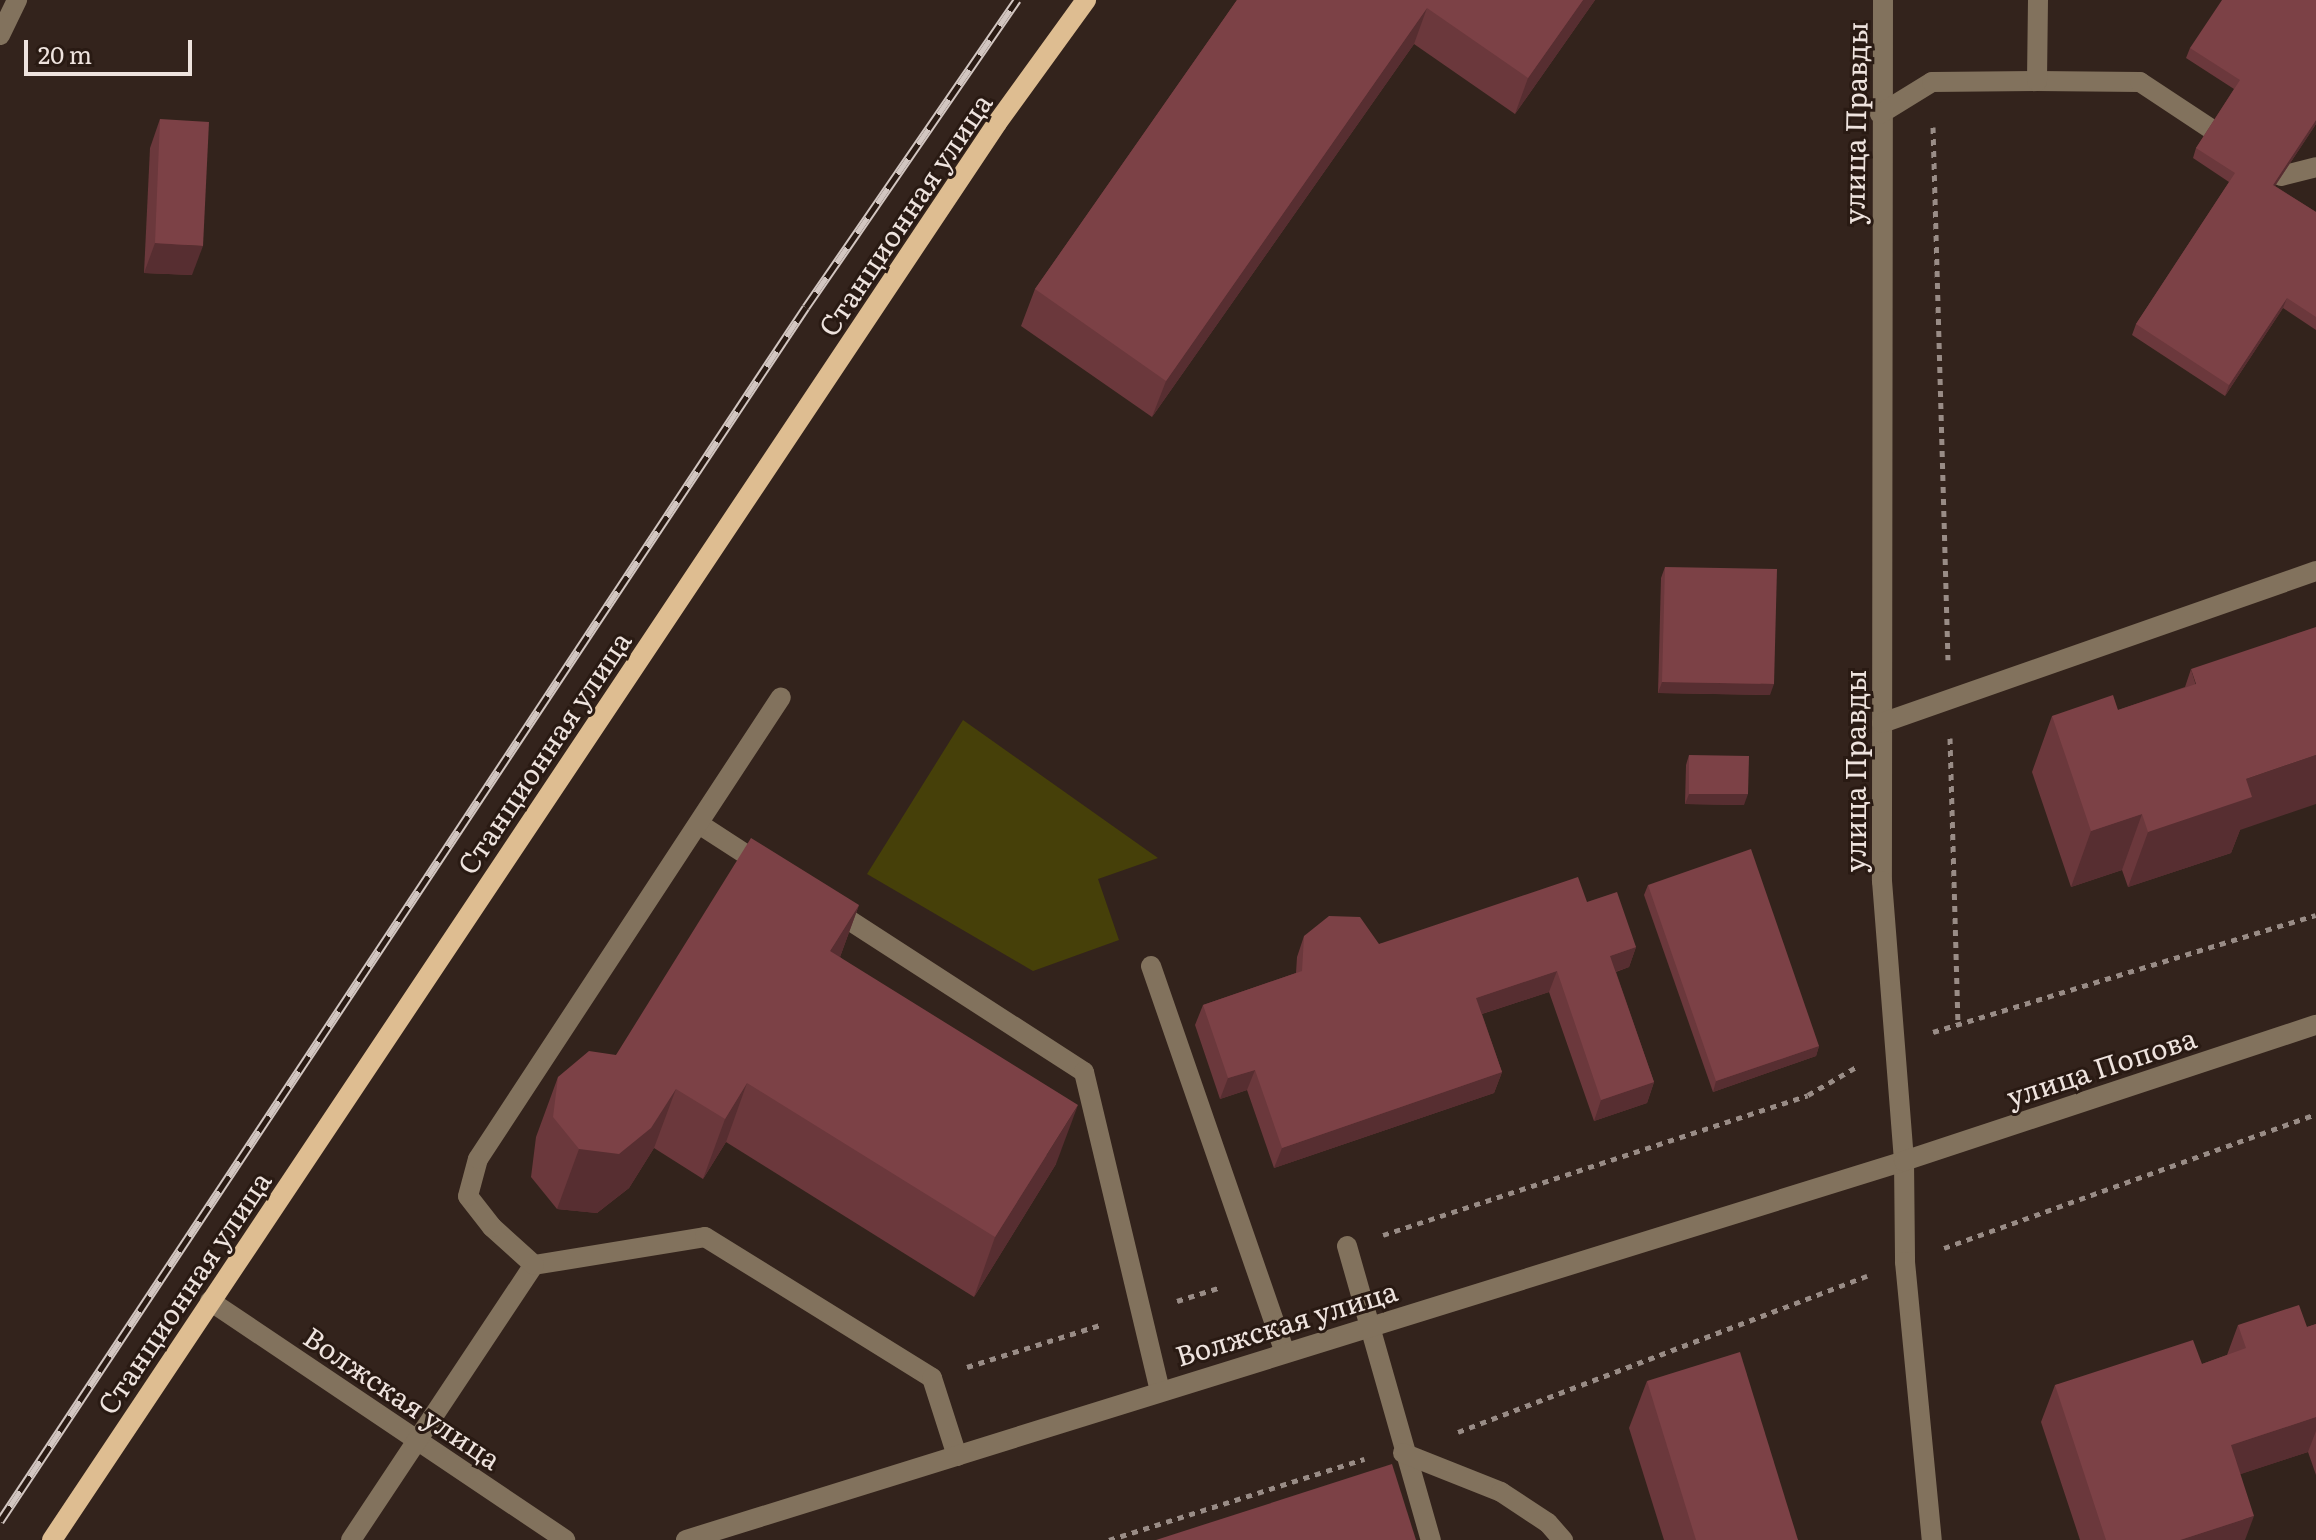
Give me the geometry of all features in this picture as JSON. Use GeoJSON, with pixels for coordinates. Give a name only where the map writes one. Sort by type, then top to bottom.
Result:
{"type":"FeatureCollection","features":[{"type":"Feature","properties":{"kind":"main road","name":"Станционная улица"},"geometry":{"type":"LineString","coordinates":[[52,1540],[979,150],[1086,0]]}},
{"type":"Feature","properties":{"kind":"street"},"geometry":{"type":"LineString","coordinates":[[0,35],[17,0]]}},
{"type":"Feature","properties":{"kind":"street","name":"улица Правды"},"geometry":{"type":"LineString","coordinates":[[1883,0],[1880,114],[1882,881],[1904,1161],[1905,1262],[1932,1540]]}},
{"type":"Feature","properties":{"kind":"street"},"geometry":{"type":"LineString","coordinates":[[2037,81],[2038,0]]}},
{"type":"Feature","properties":{"kind":"street"},"geometry":{"type":"LineString","coordinates":[[1880,114],[1932,82],[2140,82],[2211,129]]}},
{"type":"Feature","properties":{"kind":"street"},"geometry":{"type":"LineString","coordinates":[[2281,176],[2316,167]]}},
{"type":"Feature","properties":{"kind":"street"},"geometry":{"type":"LineString","coordinates":[[1882,723],[2316,571]]}},
{"type":"Feature","properties":{"kind":"street"},"geometry":{"type":"LineString","coordinates":[[534,1265],[492,1227],[468,1196],[478,1159],[781,697]]}},
{"type":"Feature","properties":{"kind":"street"},"geometry":{"type":"LineString","coordinates":[[699,824],[779,875]]}},
{"type":"Feature","properties":{"kind":"street"},"geometry":{"type":"LineString","coordinates":[[819,901],[1084,1072],[1160,1391]]}},
{"type":"Feature","properties":{"kind":"street"},"geometry":{"type":"LineString","coordinates":[[1151,966],[1284,1351]]}},
{"type":"Feature","properties":{"kind":"street","name":"улица Попова"},"geometry":{"type":"LineString","coordinates":[[1904,1161],[2316,1025]]}},
{"type":"Feature","properties":{"kind":"street","name":"Волжская улица"},"geometry":{"type":"LineString","coordinates":[[688,1540],[1284,1351],[1904,1161]]}},
{"type":"Feature","properties":{"kind":"street"},"geometry":{"type":"LineString","coordinates":[[351,1540],[534,1265],[705,1237],[932,1378],[957,1456]]}},
{"type":"Feature","properties":{"kind":"street"},"geometry":{"type":"LineString","coordinates":[[1347,1246],[1371,1324],[1403,1453],[1431,1540]]}},
{"type":"Feature","properties":{"kind":"street","name":"Волжская улица"},"geometry":{"type":"LineString","coordinates":[[210,1301],[565,1540]]}},
{"type":"Feature","properties":{"kind":"street"},"geometry":{"type":"LineString","coordinates":[[1403,1453],[1501,1492],[1548,1523],[1563,1540]]}},
{"type":"Feature","properties":{"kind":"path"},"geometry":{"type":"LineString","coordinates":[[1932,82],[1958,1023]]}},
{"type":"Feature","properties":{"kind":"path"},"geometry":{"type":"LineString","coordinates":[[1347,1246],[1808,1095],[1895,1045],[1958,1023],[2316,915]]}},
{"type":"Feature","properties":{"kind":"path"},"geometry":{"type":"LineString","coordinates":[[1109,1540],[1368,1458],[1403,1453],[1905,1262],[2316,1114]]}},
{"type":"Feature","properties":{"kind":"path"},"geometry":{"type":"LineString","coordinates":[[1169,1303],[1258,1275]]}},
{"type":"Feature","properties":{"kind":"path"},"geometry":{"type":"LineString","coordinates":[[932,1378],[1110,1322]]}},
{"type":"Feature","properties":{"kind":"shaded area"},"geometry":{"type":"Polygon","coordinates":[[[963,720],[1158,858],[1098,879],[1119,940],[1033,971],[867,874],[963,720]]]}},
{"type":"Feature","properties":{"kind":"building"},"geometry":{"type":"Polygon","coordinates":[[[1237,0],[1583,0],[1528,78],[1427,8],[1166,381],[1035,289],[1237,0]]]}},
{"type":"Feature","properties":{"kind":"building"},"geometry":{"type":"Polygon","coordinates":[[[2222,0],[2316,0],[2316,120],[2273,185],[2316,212],[2316,317],[2287,298],[2229,385],[2136,324],[2235,173],[2196,148],[2240,80],[2190,48],[2222,0]]]}},
{"type":"Feature","properties":{"kind":"building"},"geometry":{"type":"Polygon","coordinates":[[[160,119],[209,122],[203,246],[155,243],[160,119]]]}},
{"type":"Feature","properties":{"kind":"building"},"geometry":{"type":"Polygon","coordinates":[[[1665,567],[1777,569],[1774,684],[1662,682],[1665,567]]]}},
{"type":"Feature","properties":{"kind":"building"},"geometry":{"type":"Polygon","coordinates":[[[2316,627],[2316,755],[2246,779],[2252,797],[2148,832],[2142,814],[2091,831],[2052,716],[2113,695],[2118,710],[2196,684],[2191,669],[2316,627]]]}},
{"type":"Feature","properties":{"kind":"building"},"geometry":{"type":"Polygon","coordinates":[[[1689,755],[1749,756],[1748,794],[1689,794],[1689,755]]]}},
{"type":"Feature","properties":{"kind":"building"},"geometry":{"type":"Polygon","coordinates":[[[751,838],[859,905],[830,951],[1078,1105],[995,1237],[747,1083],[725,1119],[676,1089],[651,1128],[619,1154],[579,1149],[553,1117],[558,1077],[589,1051],[616,1055],[751,838]]]}},
{"type":"Feature","properties":{"kind":"building"},"geometry":{"type":"Polygon","coordinates":[[[1751,849],[1819,1046],[1716,1081],[1648,885],[1751,849]]]}},
{"type":"Feature","properties":{"kind":"building"},"geometry":{"type":"Polygon","coordinates":[[[1578,877],[1587,902],[1617,892],[1636,947],[1610,956],[1654,1082],[1601,1100],[1557,971],[1476,998],[1502,1072],[1282,1148],[1255,1070],[1228,1078],[1203,1005],[1302,971],[1304,936],[1329,916],[1360,917],[1379,944],[1578,877]]]}},
{"type":"Feature","properties":{"kind":"building"},"geometry":{"type":"Polygon","coordinates":[[[2299,1305],[2307,1327],[2316,1324],[2316,1417],[2231,1445],[2254,1516],[2180,1540],[2106,1540],[2055,1385],[2193,1340],[2202,1364],[2246,1348],[2238,1325],[2299,1305]]]}},
{"type":"Feature","properties":{"kind":"building"},"geometry":{"type":"Polygon","coordinates":[[[1740,1352],[1798,1540],[1696,1540],[1647,1381],[1740,1352]]]}},
{"type":"Feature","properties":{"kind":"building"},"geometry":{"type":"Polygon","coordinates":[[[1392,1464],[1416,1540],[1156,1540],[1392,1464]]]}},
{"type":"Feature","properties":{"kind":"railway"},"geometry":{"type":"LineString","coordinates":[[0,1521],[806,307],[1017,0]]}}]}
